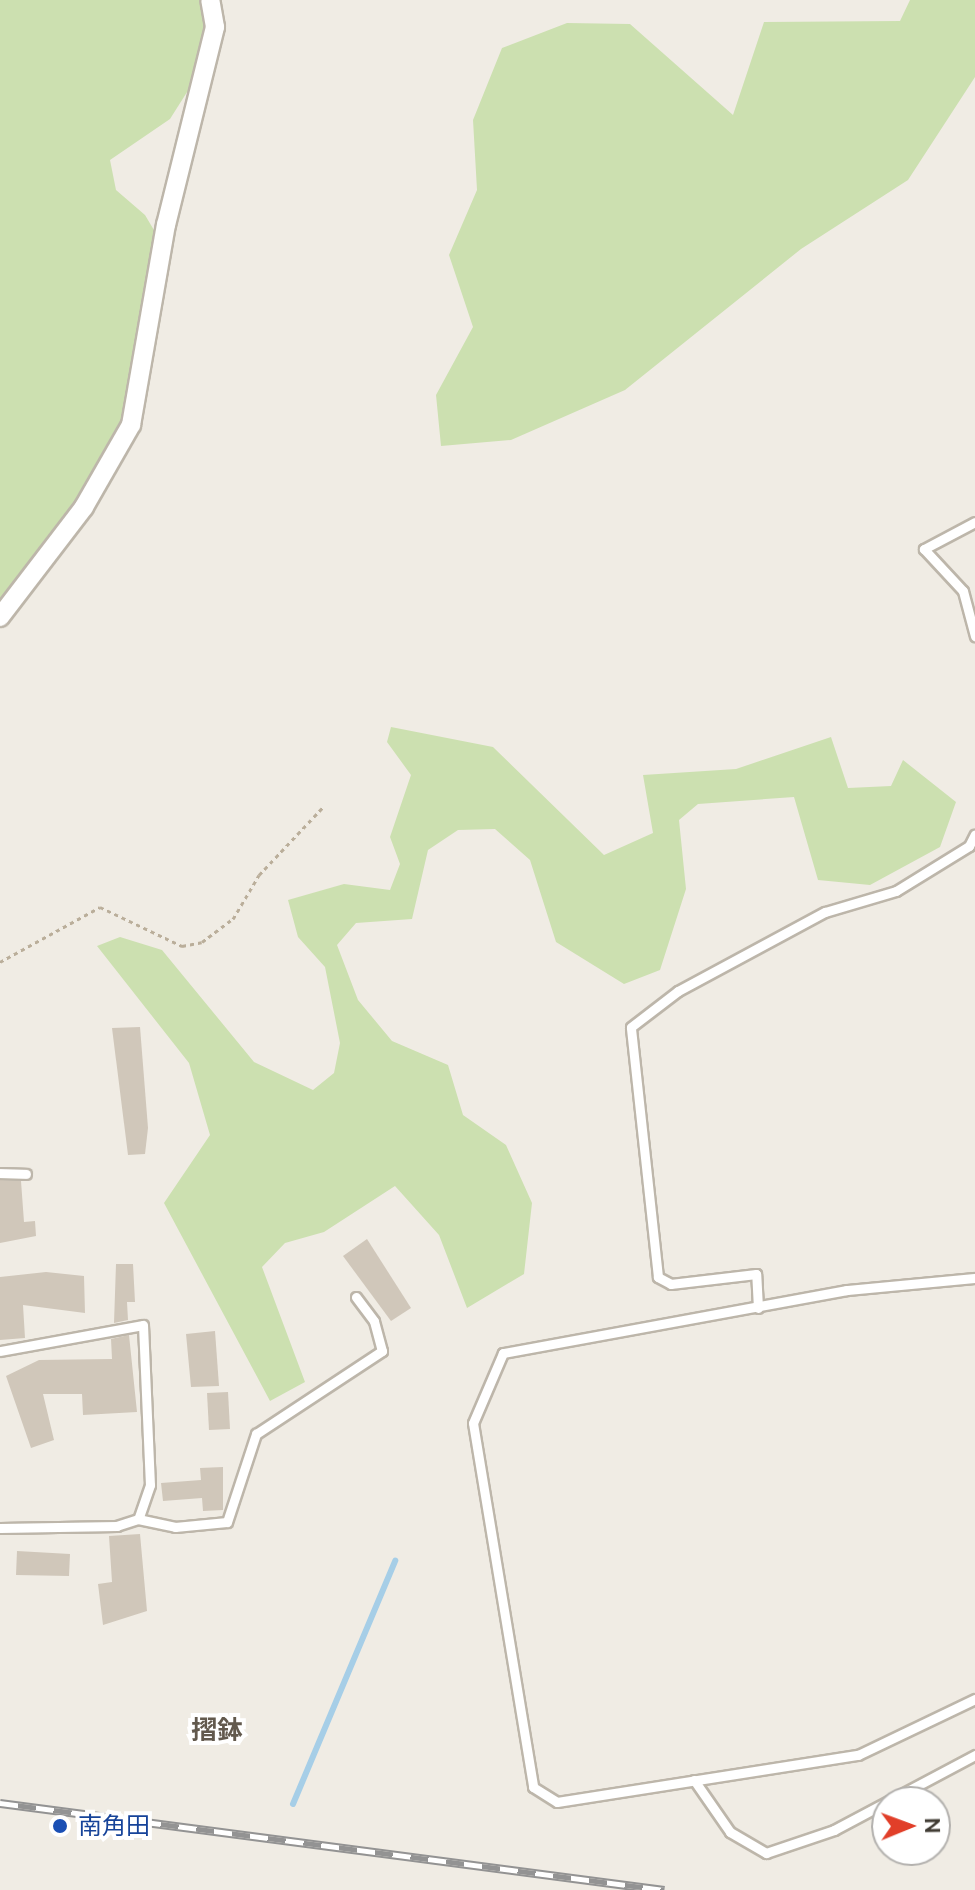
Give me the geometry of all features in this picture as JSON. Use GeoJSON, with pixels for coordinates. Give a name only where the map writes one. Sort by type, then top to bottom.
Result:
{"type":"FeatureCollection","features":[{"type":"Feature","properties":{"kind":"street"},"geometry":{"type":"LineString","coordinates":[[0,617],[75,519],[131,425],[166,225],[215,27],[210,0]]}},
{"type":"Feature","properties":{"kind":"lane"},"geometry":{"type":"LineString","coordinates":[[975,522],[924,549],[963,591],[975,636]]}},
{"type":"Feature","properties":{"kind":"lane"},"geometry":{"type":"LineString","coordinates":[[758,1308],[756,1274],[671,1284],[658,1277],[631,1027],[678,991],[825,912],[896,891],[969,846],[975,834]]}},
{"type":"Feature","properties":{"kind":"lane"},"geometry":{"type":"LineString","coordinates":[[0,1173],[26,1174]]}},
{"type":"Feature","properties":{"kind":"lane"},"geometry":{"type":"LineString","coordinates":[[975,1278],[758,1308],[503,1353],[473,1423],[533,1787],[557,1802],[858,1755],[975,1699]]}},
{"type":"Feature","properties":{"kind":"lane"},"geometry":{"type":"LineString","coordinates":[[0,1528],[63,1531],[138,1519],[175,1527],[227,1522],[256,1434],[382,1351],[374,1321],[356,1297]]}},
{"type":"Feature","properties":{"kind":"lane"},"geometry":{"type":"LineString","coordinates":[[0,1351],[143,1325],[150,1485],[138,1519]]}},
{"type":"Feature","properties":{"kind":"lane"},"geometry":{"type":"LineString","coordinates":[[694,1780],[730,1832],[766,1853],[834,1830],[975,1755]]}},
{"type":"Feature","properties":{"kind":"path"},"geometry":{"type":"LineString","coordinates":[[0,962],[100,907],[182,946],[202,942],[233,919],[259,875],[324,806]]}},
{"type":"Feature","properties":{"kind":"green space"},"geometry":{"type":"Polygon","coordinates":[[[0,0],[201,0],[207,12],[201,70],[170,119],[110,160],[116,190],[145,215],[167,252],[127,418],[80,502],[0,604],[0,0]]]}},
{"type":"Feature","properties":{"kind":"green space"},"geometry":{"type":"Polygon","coordinates":[[[910,0],[975,0],[975,77],[908,180],[801,249],[625,390],[511,440],[441,446],[436,395],[473,327],[449,255],[477,190],[473,120],[502,48],[567,23],[630,24],[733,115],[764,22],[900,21],[910,0]]]}},
{"type":"Feature","properties":{"kind":"green space"},"geometry":{"type":"Polygon","coordinates":[[[391,727],[493,747],[604,855],[653,833],[643,775],[736,769],[831,737],[848,788],[891,786],[903,760],[956,802],[940,847],[870,885],[818,880],[794,797],[698,804],[679,820],[686,889],[660,970],[624,984],[556,942],[530,860],[495,829],[458,830],[428,850],[412,919],[356,923],[337,945],[358,1000],[392,1041],[448,1065],[463,1115],[506,1145],[532,1203],[524,1274],[467,1308],[439,1235],[395,1186],[324,1232],[285,1243],[262,1267],[305,1382],[270,1401],[164,1203],[210,1135],[189,1063],[97,946],[120,937],[162,950],[254,1062],[313,1090],[334,1073],[340,1043],[325,967],[298,937],[288,900],[344,884],[390,890],[400,864],[390,837],[411,775],[387,742],[391,727]]]}},
{"type":"Feature","properties":{"kind":"building"},"geometry":{"type":"Polygon","coordinates":[[[140,1027],[148,1128],[145,1154],[128,1155],[112,1028],[140,1027]]]}},
{"type":"Feature","properties":{"kind":"building"},"geometry":{"type":"Polygon","coordinates":[[[0,1180],[21,1181],[24,1222],[35,1221],[36,1236],[0,1243],[0,1180]]]}},
{"type":"Feature","properties":{"kind":"building"},"geometry":{"type":"Polygon","coordinates":[[[367,1239],[411,1308],[391,1321],[343,1256],[367,1239]]]}},
{"type":"Feature","properties":{"kind":"building"},"geometry":{"type":"Polygon","coordinates":[[[116,1264],[133,1264],[135,1302],[127,1302],[128,1320],[114,1323],[116,1264]]]}},
{"type":"Feature","properties":{"kind":"building"},"geometry":{"type":"Polygon","coordinates":[[[46,1272],[84,1276],[85,1313],[23,1305],[25,1338],[0,1340],[0,1277],[46,1272]]]}},
{"type":"Feature","properties":{"kind":"building"},"geometry":{"type":"Polygon","coordinates":[[[215,1331],[219,1386],[191,1387],[186,1334],[215,1331]]]}},
{"type":"Feature","properties":{"kind":"building"},"geometry":{"type":"Polygon","coordinates":[[[129,1335],[137,1412],[83,1415],[82,1394],[43,1394],[54,1440],[31,1448],[6,1376],[39,1360],[112,1359],[111,1339],[129,1335]]]}},
{"type":"Feature","properties":{"kind":"building"},"geometry":{"type":"Polygon","coordinates":[[[228,1392],[230,1429],[209,1430],[207,1393],[228,1392]]]}},
{"type":"Feature","properties":{"kind":"building"},"geometry":{"type":"Polygon","coordinates":[[[223,1467],[223,1510],[203,1511],[202,1498],[163,1501],[161,1483],[201,1480],[200,1468],[223,1467]]]}},
{"type":"Feature","properties":{"kind":"building"},"geometry":{"type":"Polygon","coordinates":[[[140,1534],[147,1611],[103,1625],[98,1584],[112,1582],[109,1536],[140,1534]]]}},
{"type":"Feature","properties":{"kind":"building"},"geometry":{"type":"Polygon","coordinates":[[[17,1551],[70,1554],[69,1576],[16,1575],[17,1551]]]}},
{"type":"Feature","properties":{"kind":"waterway"},"geometry":{"type":"LineString","coordinates":[[293,1804],[395,1561]]}},
{"type":"Feature","properties":{"kind":"railway"},"geometry":{"type":"LineString","coordinates":[[0,1803],[664,1890]]}},
{"type":"Feature","properties":{"kind":"place","name":"南角田"},"geometry":{"type":"Point","coordinates":[60,1826]}},
{"type":"Feature","properties":{"kind":"district","name":"摺鉢"},"geometry":{"type":"Point","coordinates":[217,1730]}}]}
